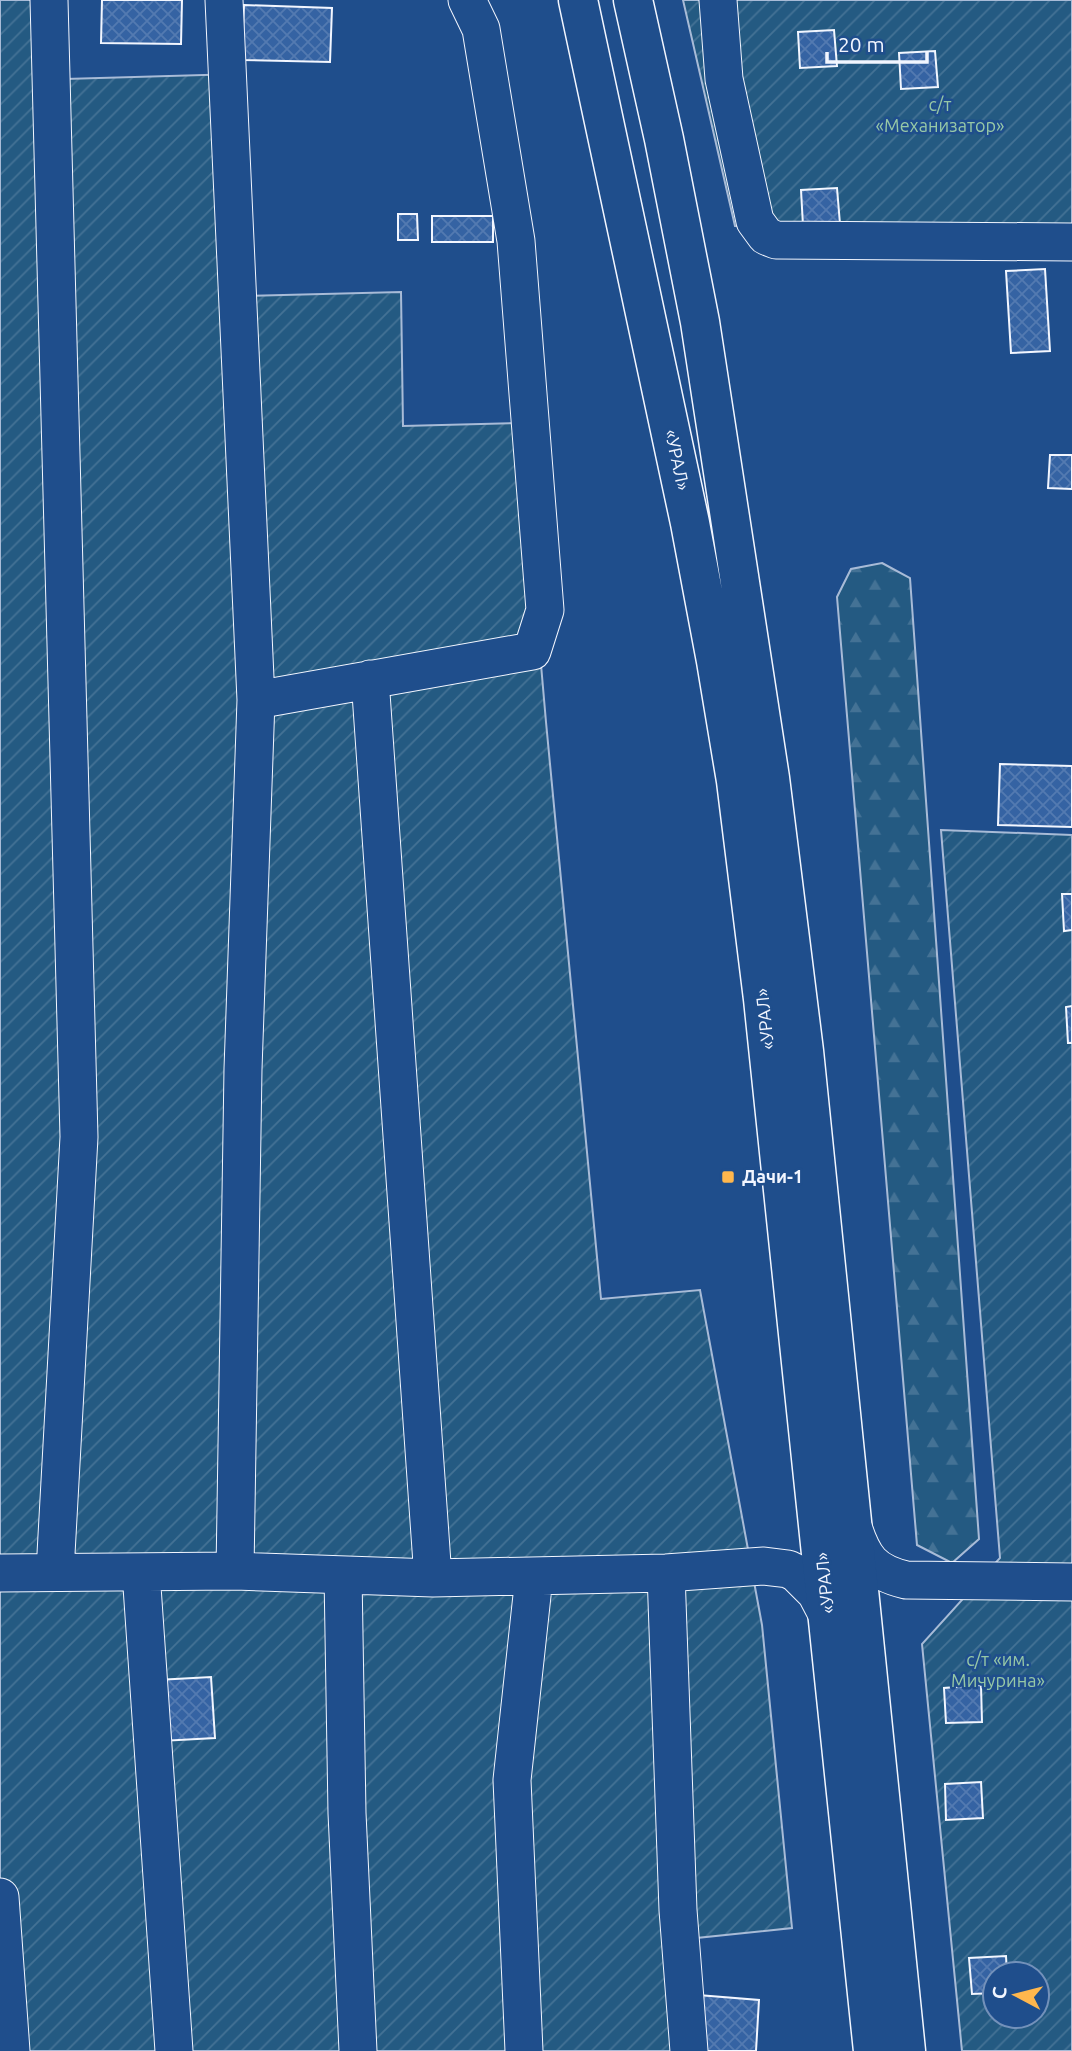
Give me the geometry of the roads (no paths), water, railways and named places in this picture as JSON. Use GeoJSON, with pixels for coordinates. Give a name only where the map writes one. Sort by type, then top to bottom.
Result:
{"type":"FeatureCollection","features":[{"type":"Feature","properties":{"kind":"highway","name":"«УРАЛ»"},"geometry":{"type":"LineString","coordinates":[[579,0],[690,523],[734,768],[763,999],[816,1498],[845,1620],[906,2051]]}},
{"type":"Feature","properties":{"kind":"highway","name":"«УРАЛ»"},"geometry":{"type":"LineString","coordinates":[[633,0],[700,322],[768,765],[798,997],[852,1526],[845,1620],[873,2051]]}},
{"type":"Feature","properties":{"kind":"lane"},"geometry":{"type":"LineString","coordinates":[[49,0],[79,1137],[55,1572]]}},
{"type":"Feature","properties":{"kind":"lane"},"geometry":{"type":"LineString","coordinates":[[224,0],[256,700],[243,1069],[235,1571]]}},
{"type":"Feature","properties":{"kind":"lane"},"geometry":{"type":"LineString","coordinates":[[256,700],[532,651],[545,610],[516,241],[481,29],[467,0]]}},
{"type":"Feature","properties":{"kind":"lane"},"geometry":{"type":"LineString","coordinates":[[718,0],[724,79],[755,221],[766,236],[776,240],[1072,242]]}},
{"type":"Feature","properties":{"kind":"lane"},"geometry":{"type":"LineString","coordinates":[[370,678],[433,1578]]}},
{"type":"Feature","properties":{"kind":"lane"},"geometry":{"type":"LineString","coordinates":[[764,1566],[786,1559],[800,1545],[811,1523],[816,1498]]}},
{"type":"Feature","properties":{"kind":"lane"},"geometry":{"type":"LineString","coordinates":[[852,1526],[862,1552],[875,1568],[884,1574],[906,1580],[1072,1582]]}},
{"type":"Feature","properties":{"kind":"lane"},"geometry":{"type":"LineString","coordinates":[[0,1573],[235,1571],[433,1578],[666,1573],[764,1566],[788,1569],[796,1573],[845,1620],[868,1604],[876,1591],[906,1580]]}},
{"type":"Feature","properties":{"kind":"lane"},"geometry":{"type":"LineString","coordinates":[[141,1572],[174,2051]]}},
{"type":"Feature","properties":{"kind":"lane"},"geometry":{"type":"LineString","coordinates":[[666,1573],[678,1910],[688,2051]]}},
{"type":"Feature","properties":{"kind":"lane"},"geometry":{"type":"LineString","coordinates":[[343,1575],[347,1813],[358,2051]]}},
{"type":"Feature","properties":{"kind":"lane"},"geometry":{"type":"LineString","coordinates":[[524,2051],[512,1780],[534,1577]]}},
{"type":"Feature","properties":{"kind":"lane"},"geometry":{"type":"LineString","coordinates":[[0,1897],[10,2051]]}},
{"type":"Feature","properties":{"kind":"place","name":"Дачи-1"},"geometry":{"type":"Point","coordinates":[728,1177]}},
{"type":"Feature","properties":{"kind":"park label","name":"с/т «Механизатор»"},"geometry":{"type":"Point","coordinates":[940,115]}},
{"type":"Feature","properties":{"kind":"park label","name":"с/т «им. Мичурина»"},"geometry":{"type":"Point","coordinates":[998,1670]}}]}
